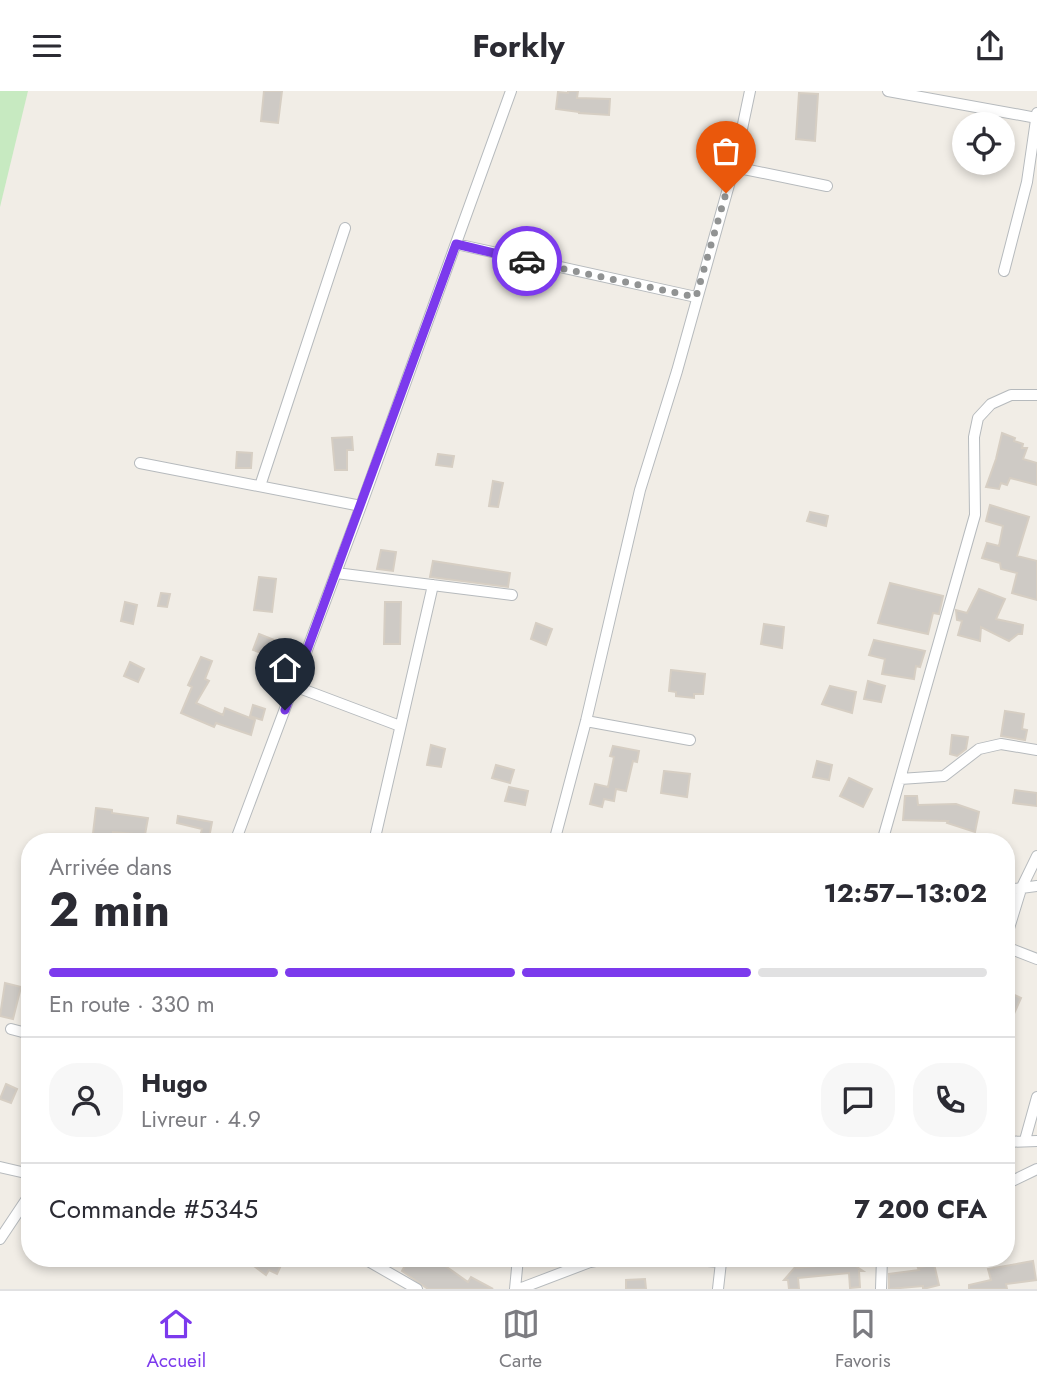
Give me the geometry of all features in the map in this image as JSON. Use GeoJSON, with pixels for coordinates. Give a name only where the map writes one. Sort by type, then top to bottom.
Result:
{"type":"FeatureCollection","features":[{"type":"Feature","properties":{"kind":"street"},"geometry":{"type":"LineString","coordinates":[[238,833],[511,91]]}},
{"type":"Feature","properties":{"kind":"street"},"geometry":{"type":"LineString","coordinates":[[557,833],[640,490],[677,371],[734,167],[750,91]]}},
{"type":"Feature","properties":{"kind":"street"},"geometry":{"type":"LineString","coordinates":[[888,91],[920,94],[1037,116],[1024,194],[1004,271]]}},
{"type":"Feature","properties":{"kind":"street"},"geometry":{"type":"LineString","coordinates":[[734,167],[827,186]]}},
{"type":"Feature","properties":{"kind":"street"},"geometry":{"type":"LineString","coordinates":[[260,486],[345,228]]}},
{"type":"Feature","properties":{"kind":"street"},"geometry":{"type":"LineString","coordinates":[[456,244],[696,297]]}},
{"type":"Feature","properties":{"kind":"street"},"geometry":{"type":"LineString","coordinates":[[885,833],[975,515],[974,437],[978,418],[991,404],[1011,395],[1037,395]]}},
{"type":"Feature","properties":{"kind":"street"},"geometry":{"type":"LineString","coordinates":[[139,463],[360,506]]}},
{"type":"Feature","properties":{"kind":"street"},"geometry":{"type":"LineString","coordinates":[[336,573],[512,595]]}},
{"type":"Feature","properties":{"kind":"street"},"geometry":{"type":"LineString","coordinates":[[376,833],[433,585]]}},
{"type":"Feature","properties":{"kind":"street"},"geometry":{"type":"LineString","coordinates":[[294,686],[400,726]]}},
{"type":"Feature","properties":{"kind":"street"},"geometry":{"type":"LineString","coordinates":[[586,721],[690,740]]}},
{"type":"Feature","properties":{"kind":"street"},"geometry":{"type":"LineString","coordinates":[[900,779],[944,776],[979,750],[1001,744],[1037,750]]}},
{"type":"Feature","properties":{"kind":"street"},"geometry":{"type":"LineString","coordinates":[[1015,908],[1021,888],[1037,856]]}},
{"type":"Feature","properties":{"kind":"street"},"geometry":{"type":"LineString","coordinates":[[1015,889],[1037,887]]}},
{"type":"Feature","properties":{"kind":"street"},"geometry":{"type":"LineString","coordinates":[[1015,950],[1037,959]]}},
{"type":"Feature","properties":{"kind":"street"},"geometry":{"type":"LineString","coordinates":[[11,1029],[21,1032]]}},
{"type":"Feature","properties":{"kind":"street"},"geometry":{"type":"LineString","coordinates":[[1031,1140],[1037,1097]]}},
{"type":"Feature","properties":{"kind":"street"},"geometry":{"type":"LineString","coordinates":[[0,1167],[21,1172]]}},
{"type":"Feature","properties":{"kind":"street"},"geometry":{"type":"LineString","coordinates":[[1015,1180],[1037,1169]]}},
{"type":"Feature","properties":{"kind":"street"},"geometry":{"type":"LineString","coordinates":[[0,1238],[21,1206]]}},
{"type":"Feature","properties":{"kind":"street"},"geometry":{"type":"LineString","coordinates":[[379,1267],[417,1289]]}},
{"type":"Feature","properties":{"kind":"street"},"geometry":{"type":"LineString","coordinates":[[518,1267],[517,1289],[569,1267]]}},
{"type":"Feature","properties":{"kind":"street"},"geometry":{"type":"LineString","coordinates":[[718,1289],[720,1267]]}},
{"type":"Feature","properties":{"kind":"street"},"geometry":{"type":"LineString","coordinates":[[881,1289],[882,1267]]}},
{"type":"Feature","properties":{"kind":"green space"},"geometry":{"type":"Polygon","coordinates":[[[0,91],[28,91],[0,207],[0,91]]]}},
{"type":"Feature","properties":{"kind":"building"},"geometry":{"type":"Polygon","coordinates":[[[264,91],[282,91],[278,123],[261,121],[264,91]]]}},
{"type":"Feature","properties":{"kind":"building"},"geometry":{"type":"Polygon","coordinates":[[[578,91],[577,98],[610,99],[609,115],[556,109],[558,92],[578,91]]]}},
{"type":"Feature","properties":{"kind":"building"},"geometry":{"type":"Polygon","coordinates":[[[799,93],[818,94],[815,141],[796,139],[799,93]]]}},
{"type":"Feature","properties":{"kind":"building"},"geometry":{"type":"Polygon","coordinates":[[[1002,433],[1023,444],[1022,448],[1027,448],[1023,459],[1037,463],[1037,485],[1010,478],[1007,485],[1001,483],[999,489],[986,487],[1002,433]]]}},
{"type":"Feature","properties":{"kind":"building"},"geometry":{"type":"Polygon","coordinates":[[[352,437],[353,450],[347,450],[347,470],[335,470],[332,438],[352,437]]]}},
{"type":"Feature","properties":{"kind":"building"},"geometry":{"type":"Polygon","coordinates":[[[237,452],[252,453],[251,468],[236,468],[237,452]]]}},
{"type":"Feature","properties":{"kind":"building"},"geometry":{"type":"Polygon","coordinates":[[[438,454],[454,456],[452,467],[436,465],[438,454]]]}},
{"type":"Feature","properties":{"kind":"building"},"geometry":{"type":"Polygon","coordinates":[[[493,481],[503,483],[498,507],[489,506],[493,481]]]}},
{"type":"Feature","properties":{"kind":"building"},"geometry":{"type":"Polygon","coordinates":[[[990,505],[1029,517],[1017,556],[1037,561],[1037,600],[1012,593],[1017,573],[1001,569],[1000,563],[982,558],[987,543],[999,546],[1003,526],[986,521],[990,505]]]}},
{"type":"Feature","properties":{"kind":"building"},"geometry":{"type":"Polygon","coordinates":[[[810,512],[828,516],[826,526],[807,521],[810,512]]]}},
{"type":"Feature","properties":{"kind":"building"},"geometry":{"type":"Polygon","coordinates":[[[381,550],[396,552],[393,571],[377,569],[381,550]]]}},
{"type":"Feature","properties":{"kind":"building"},"geometry":{"type":"Polygon","coordinates":[[[433,561],[510,573],[508,587],[430,577],[433,561]]]}},
{"type":"Feature","properties":{"kind":"building"},"geometry":{"type":"Polygon","coordinates":[[[259,577],[276,579],[272,612],[254,610],[259,577]]]}},
{"type":"Feature","properties":{"kind":"building"},"geometry":{"type":"Polygon","coordinates":[[[890,583],[943,596],[939,614],[933,613],[928,634],[878,623],[890,583]]]}},
{"type":"Feature","properties":{"kind":"building"},"geometry":{"type":"Polygon","coordinates":[[[979,589],[1005,599],[996,619],[1023,625],[1022,634],[1009,641],[981,627],[980,641],[958,635],[962,621],[957,620],[956,610],[967,613],[979,589]]]}},
{"type":"Feature","properties":{"kind":"building"},"geometry":{"type":"Polygon","coordinates":[[[161,593],[170,594],[167,607],[158,606],[161,593]]]}},
{"type":"Feature","properties":{"kind":"building"},"geometry":{"type":"Polygon","coordinates":[[[125,602],[137,605],[133,624],[121,621],[125,602]]]}},
{"type":"Feature","properties":{"kind":"building"},"geometry":{"type":"Polygon","coordinates":[[[385,602],[401,602],[400,644],[384,644],[385,602]]]}},
{"type":"Feature","properties":{"kind":"building"},"geometry":{"type":"Polygon","coordinates":[[[536,623],[552,629],[546,645],[531,639],[536,623]]]}},
{"type":"Feature","properties":{"kind":"building"},"geometry":{"type":"Polygon","coordinates":[[[764,624],[784,627],[782,648],[761,644],[764,624]]]}},
{"type":"Feature","properties":{"kind":"building"},"geometry":{"type":"Polygon","coordinates":[[[259,634],[287,645],[283,655],[273,650],[271,656],[253,650],[259,634]]]}},
{"type":"Feature","properties":{"kind":"building"},"geometry":{"type":"Polygon","coordinates":[[[874,640],[925,651],[920,667],[916,666],[914,679],[882,674],[885,659],[869,655],[874,640]]]}},
{"type":"Feature","properties":{"kind":"building"},"geometry":{"type":"Polygon","coordinates":[[[201,657],[212,661],[205,679],[209,681],[196,703],[223,715],[225,708],[255,720],[251,735],[216,723],[214,727],[181,713],[192,687],[188,685],[201,657]]]}},
{"type":"Feature","properties":{"kind":"building"},"geometry":{"type":"Polygon","coordinates":[[[130,662],[144,669],[138,682],[124,676],[130,662]]]}},
{"type":"Feature","properties":{"kind":"building"},"geometry":{"type":"Polygon","coordinates":[[[671,670],[705,674],[703,694],[694,694],[694,698],[676,696],[676,692],[669,691],[671,670]]]}},
{"type":"Feature","properties":{"kind":"building"},"geometry":{"type":"Polygon","coordinates":[[[868,681],[885,686],[881,702],[864,699],[868,681]]]}},
{"type":"Feature","properties":{"kind":"building"},"geometry":{"type":"Polygon","coordinates":[[[830,686],[856,692],[852,713],[822,704],[830,686]]]}},
{"type":"Feature","properties":{"kind":"building"},"geometry":{"type":"Polygon","coordinates":[[[253,705],[265,709],[262,720],[250,716],[253,705]]]}},
{"type":"Feature","properties":{"kind":"building"},"geometry":{"type":"Polygon","coordinates":[[[1005,711],[1024,714],[1022,729],[1027,730],[1025,740],[1001,736],[1005,711]]]}},
{"type":"Feature","properties":{"kind":"building"},"geometry":{"type":"Polygon","coordinates":[[[952,735],[968,737],[966,749],[957,756],[950,754],[952,735]]]}},
{"type":"Feature","properties":{"kind":"building"},"geometry":{"type":"Polygon","coordinates":[[[431,745],[445,749],[441,767],[427,765],[431,745]]]}},
{"type":"Feature","properties":{"kind":"building"},"geometry":{"type":"Polygon","coordinates":[[[613,746],[639,751],[637,762],[633,761],[626,791],[616,789],[614,801],[604,799],[602,807],[590,804],[595,784],[608,787],[614,757],[610,756],[613,746]]]}},
{"type":"Feature","properties":{"kind":"building"},"geometry":{"type":"Polygon","coordinates":[[[817,761],[832,765],[829,780],[813,777],[817,761]]]}},
{"type":"Feature","properties":{"kind":"building"},"geometry":{"type":"Polygon","coordinates":[[[496,765],[514,770],[510,783],[492,778],[496,765]]]}},
{"type":"Feature","properties":{"kind":"building"},"geometry":{"type":"Polygon","coordinates":[[[664,771],[690,774],[687,797],[661,793],[664,771]]]}},
{"type":"Feature","properties":{"kind":"building"},"geometry":{"type":"Polygon","coordinates":[[[849,778],[872,789],[863,807],[840,796],[849,778]]]}},
{"type":"Feature","properties":{"kind":"building"},"geometry":{"type":"Polygon","coordinates":[[[509,787],[528,791],[525,805],[505,801],[509,787]]]}},
{"type":"Feature","properties":{"kind":"building"},"geometry":{"type":"Polygon","coordinates":[[[1015,790],[1037,793],[1037,806],[1013,803],[1015,790]]]}},
{"type":"Feature","properties":{"kind":"building"},"geometry":{"type":"Polygon","coordinates":[[[905,796],[917,796],[918,805],[956,804],[979,812],[975,832],[947,823],[948,821],[903,820],[905,796]]]}},
{"type":"Feature","properties":{"kind":"building"},"geometry":{"type":"Polygon","coordinates":[[[96,808],[148,818],[145,833],[93,833],[96,808]]]}},
{"type":"Feature","properties":{"kind":"building"},"geometry":{"type":"Polygon","coordinates":[[[178,816],[212,822],[210,833],[201,833],[202,829],[177,823],[178,816]]]}},
{"type":"Feature","properties":{"kind":"building"},"geometry":{"type":"Polygon","coordinates":[[[5,983],[21,987],[13,1019],[0,1016],[5,983]]]}},
{"type":"Feature","properties":{"kind":"building"},"geometry":{"type":"Polygon","coordinates":[[[1015,995],[1021,998],[1015,1012],[1015,995]]]}},
{"type":"Feature","properties":{"kind":"building"},"geometry":{"type":"Polygon","coordinates":[[[6,1084],[17,1089],[11,1103],[0,1099],[6,1084]]]}},
{"type":"Feature","properties":{"kind":"building"},"geometry":{"type":"Polygon","coordinates":[[[1033,1261],[1036,1280],[1006,1284],[1007,1289],[969,1289],[969,1285],[991,1280],[988,1269],[1015,1267],[1015,1264],[1033,1261]]]}},
{"type":"Feature","properties":{"kind":"building"},"geometry":{"type":"Polygon","coordinates":[[[255,1267],[280,1267],[277,1274],[269,1270],[266,1275],[255,1267]]]}},
{"type":"Feature","properties":{"kind":"building"},"geometry":{"type":"Polygon","coordinates":[[[404,1267],[447,1267],[468,1282],[471,1277],[493,1289],[428,1289],[402,1271],[404,1267]]]}},
{"type":"Feature","properties":{"kind":"building"},"geometry":{"type":"Polygon","coordinates":[[[857,1267],[863,1271],[859,1271],[860,1287],[850,1288],[849,1273],[798,1278],[799,1289],[789,1289],[788,1280],[784,1280],[797,1268],[857,1267]]]}},
{"type":"Feature","properties":{"kind":"building"},"geometry":{"type":"Polygon","coordinates":[[[935,1267],[939,1285],[923,1289],[923,1286],[889,1289],[889,1274],[919,1270],[918,1268],[935,1267]]]}},
{"type":"Feature","properties":{"kind":"building"},"geometry":{"type":"Polygon","coordinates":[[[645,1279],[646,1289],[626,1289],[626,1280],[645,1279]]]}},
{"type":"Feature","properties":{"kind":"way so far"},"geometry":{"type":"LineString","coordinates":[[527,261],[696,297],[726,193]]}},
{"type":"Feature","properties":{"kind":"route"},"geometry":{"type":"LineString","coordinates":[[285,710],[456,244],[527,261]]}}]}
